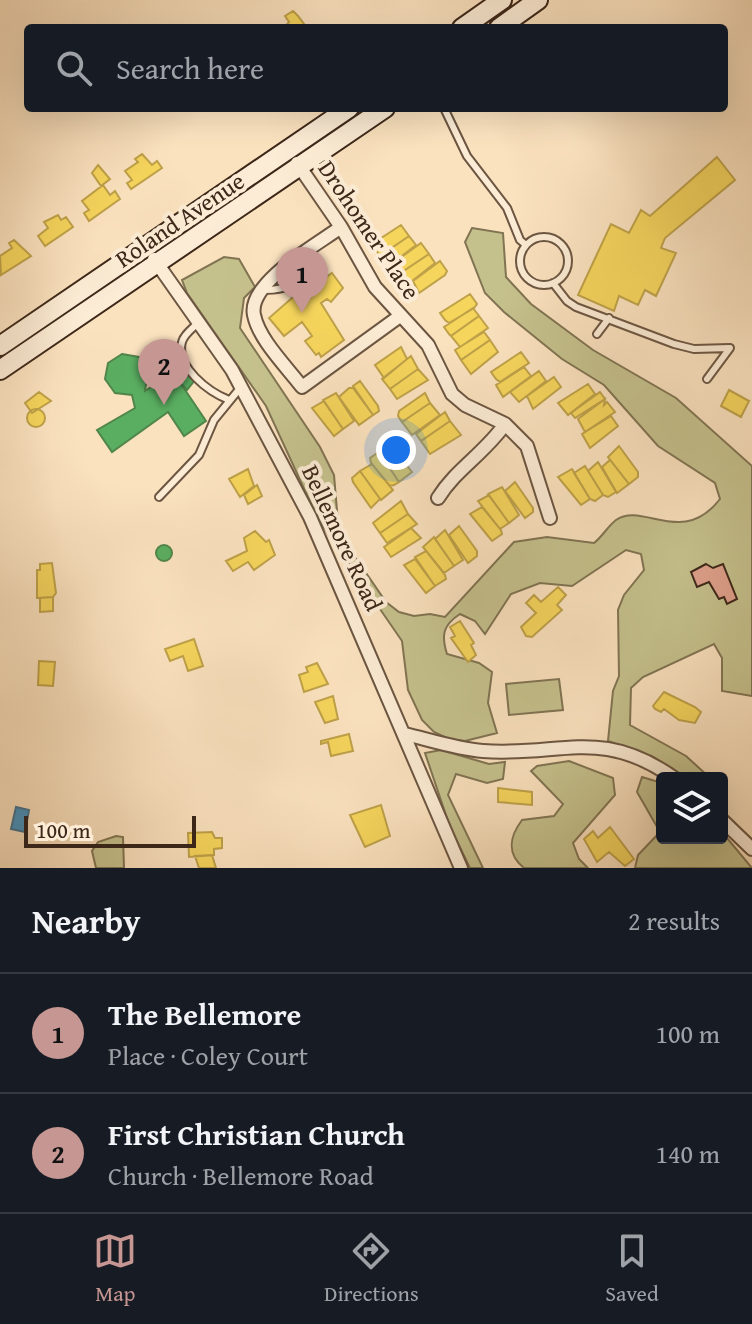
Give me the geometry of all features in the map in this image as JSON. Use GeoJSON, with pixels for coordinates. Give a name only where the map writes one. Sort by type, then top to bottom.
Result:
{"type":"FeatureCollection","features":[{"type":"Feature","properties":{"kind":"street"},"geometry":{"type":"LineString","coordinates":[[468,24],[502,0]]}},
{"type":"Feature","properties":{"kind":"street"},"geometry":{"type":"LineString","coordinates":[[505,24],[538,0]]}},
{"type":"Feature","properties":{"kind":"street","name":"Roland Avenue"},"geometry":{"type":"LineString","coordinates":[[0,346],[343,112]]}},
{"type":"Feature","properties":{"kind":"street","name":"Roland Avenue"},"geometry":{"type":"LineString","coordinates":[[0,370],[379,112]]}},
{"type":"Feature","properties":{"kind":"street","name":"Drohomer Place"},"geometry":{"type":"LineString","coordinates":[[288,150],[341,227],[375,287],[428,345],[458,400],[505,424],[521,437],[532,455],[550,518]]}},
{"type":"Feature","properties":{"kind":"street"},"geometry":{"type":"LineString","coordinates":[[341,227],[269,279],[260,290],[253,308],[258,326],[302,387],[400,316]]}},
{"type":"Feature","properties":{"kind":"street","name":"Bellemore Road"},"geometry":{"type":"LineString","coordinates":[[145,247],[241,387],[329,555],[461,868]]}},
{"type":"Feature","properties":{"kind":"street"},"geometry":{"type":"LineString","coordinates":[[438,498],[455,473],[491,444],[505,424]]}},
{"type":"Feature","properties":{"kind":"street"},"geometry":{"type":"LineString","coordinates":[[405,734],[481,751],[589,745],[643,759],[664,772]]}},
{"type":"Feature","properties":{"kind":"street"},"geometry":{"type":"LineString","coordinates":[[728,826],[752,849]]}},
{"type":"Feature","properties":{"kind":"lane"},"geometry":{"type":"LineString","coordinates":[[446,112],[467,156],[507,208],[520,240],[526,245]]}},
{"type":"Feature","properties":{"kind":"lane"},"geometry":{"type":"LineString","coordinates":[[547,237],[565,248],[567,269],[553,283],[538,284],[525,275],[520,260],[526,245],[547,237]]}},
{"type":"Feature","properties":{"kind":"lane"},"geometry":{"type":"LineString","coordinates":[[260,290],[282,290],[295,284],[301,276],[302,257]]}},
{"type":"Feature","properties":{"kind":"lane"},"geometry":{"type":"LineString","coordinates":[[553,283],[567,301],[674,344],[694,349],[730,348],[707,379]]}},
{"type":"Feature","properties":{"kind":"lane"},"geometry":{"type":"LineString","coordinates":[[597,334],[609,318]]}},
{"type":"Feature","properties":{"kind":"lane"},"geometry":{"type":"LineString","coordinates":[[199,322],[183,337],[181,346],[186,362],[199,382],[213,394],[229,400]]}},
{"type":"Feature","properties":{"kind":"lane"},"geometry":{"type":"LineString","coordinates":[[159,497],[199,455],[204,436],[241,387]]}},
{"type":"Feature","properties":{"kind":"shaded area"},"geometry":{"type":"Polygon","coordinates":[[[472,228],[503,233],[506,277],[531,304],[593,350],[676,398],[752,466],[752,696],[722,691],[722,658],[714,644],[643,677],[631,688],[630,725],[686,756],[703,772],[676,772],[651,756],[608,741],[613,691],[619,676],[618,610],[624,595],[644,570],[641,554],[626,550],[572,586],[540,583],[511,594],[485,634],[475,621],[460,614],[450,622],[444,636],[447,654],[479,663],[492,672],[488,703],[497,733],[465,741],[449,739],[434,732],[422,720],[408,690],[402,641],[318,519],[266,406],[187,293],[182,280],[224,257],[239,259],[255,287],[244,298],[240,328],[320,447],[334,475],[338,522],[351,551],[386,602],[399,612],[445,617],[514,542],[547,537],[594,543],[616,520],[627,516],[678,522],[692,520],[706,513],[720,499],[715,483],[658,446],[604,385],[562,359],[485,293],[465,242],[472,228]]]}},
{"type":"Feature","properties":{"kind":"shaded area"},"geometry":{"type":"Polygon","coordinates":[[[559,679],[563,710],[509,715],[506,684],[559,679]]]}},
{"type":"Feature","properties":{"kind":"shaded area"},"geometry":{"type":"Polygon","coordinates":[[[441,750],[489,764],[505,762],[503,779],[487,783],[456,774],[448,795],[483,868],[470,868],[450,827],[425,753],[441,750]]]}},
{"type":"Feature","properties":{"kind":"shaded area"},"geometry":{"type":"Polygon","coordinates":[[[569,761],[613,778],[615,795],[573,843],[579,859],[588,868],[524,868],[512,851],[518,826],[522,820],[554,816],[563,804],[531,771],[537,766],[569,761]]]}},
{"type":"Feature","properties":{"kind":"shaded area"},"geometry":{"type":"Polygon","coordinates":[[[642,777],[656,781],[656,825],[637,792],[642,777]]]}},
{"type":"Feature","properties":{"kind":"shaded area"},"geometry":{"type":"Polygon","coordinates":[[[656,836],[656,844],[728,844],[728,839],[752,868],[635,868],[638,855],[656,836]]]}},
{"type":"Feature","properties":{"kind":"shaded area"},"geometry":{"type":"Polygon","coordinates":[[[123,837],[124,868],[96,868],[92,851],[98,842],[123,837]]]}},
{"type":"Feature","properties":{"kind":"building: Homes"},"geometry":{"type":"Polygon","coordinates":[[[293,11],[304,24],[287,24],[285,16],[293,11]]]}},
{"type":"Feature","properties":{"kind":"building: Homes"},"geometry":{"type":"Polygon","coordinates":[[[142,154],[152,165],[157,161],[162,168],[131,189],[127,183],[132,180],[125,171],[138,162],[135,159],[142,154]]]}},
{"type":"Feature","properties":{"kind":"building: Homes"},"geometry":{"type":"Polygon","coordinates":[[[717,157],[735,180],[665,238],[661,248],[676,253],[656,296],[645,290],[638,305],[619,296],[614,311],[578,295],[611,224],[629,233],[641,210],[650,216],[717,157]]]}},
{"type":"Feature","properties":{"kind":"building: Homes"},"geometry":{"type":"Polygon","coordinates":[[[98,165],[110,179],[101,186],[92,173],[98,165]]]}},
{"type":"Feature","properties":{"kind":"building: Homes"},"geometry":{"type":"Polygon","coordinates":[[[103,185],[110,195],[115,191],[120,199],[89,221],[84,213],[89,210],[82,201],[103,185]]]}},
{"type":"Feature","properties":{"kind":"building: Homes"},"geometry":{"type":"Polygon","coordinates":[[[58,215],[61,220],[66,217],[73,227],[45,246],[38,236],[48,228],[44,222],[58,215]]]}},
{"type":"Feature","properties":{"kind":"building: Homes"},"geometry":{"type":"Polygon","coordinates":[[[401,225],[409,236],[380,256],[372,244],[401,225]]]}},
{"type":"Feature","properties":{"kind":"building: Homes"},"geometry":{"type":"Polygon","coordinates":[[[409,236],[416,245],[389,266],[380,256],[409,236]]]}},
{"type":"Feature","properties":{"kind":"building: Homes"},"geometry":{"type":"Polygon","coordinates":[[[14,240],[31,256],[1,275],[0,256],[12,248],[9,243],[14,240]]]}},
{"type":"Feature","properties":{"kind":"building: Homes"},"geometry":{"type":"Polygon","coordinates":[[[421,243],[429,254],[399,274],[393,263],[421,243]]]}},
{"type":"Feature","properties":{"kind":"building: Homes"},"geometry":{"type":"Polygon","coordinates":[[[429,254],[435,263],[407,285],[399,274],[429,254]]]}},
{"type":"Feature","properties":{"kind":"building: Homes"},"geometry":{"type":"Polygon","coordinates":[[[440,261],[447,271],[445,275],[419,293],[413,281],[440,261]]]}},
{"type":"Feature","properties":{"kind":"building: Homes"},"geometry":{"type":"Polygon","coordinates":[[[332,273],[343,288],[331,302],[327,299],[321,303],[344,340],[321,357],[305,341],[312,336],[302,322],[284,336],[269,318],[308,284],[311,288],[332,273]]]}},
{"type":"Feature","properties":{"kind":"building: Homes"},"geometry":{"type":"Polygon","coordinates":[[[470,294],[477,304],[474,308],[449,323],[445,320],[440,313],[470,294]]]}},
{"type":"Feature","properties":{"kind":"building: Homes"},"geometry":{"type":"Polygon","coordinates":[[[473,308],[479,316],[451,336],[444,327],[473,308]]]}},
{"type":"Feature","properties":{"kind":"building: Homes"},"geometry":{"type":"Polygon","coordinates":[[[479,316],[488,328],[460,347],[451,336],[479,316]]]}},
{"type":"Feature","properties":{"kind":"building: Homes"},"geometry":{"type":"Polygon","coordinates":[[[484,332],[490,340],[461,360],[455,350],[484,332]]]}},
{"type":"Feature","properties":{"kind":"building: Homes"},"geometry":{"type":"Polygon","coordinates":[[[490,340],[498,352],[471,374],[461,360],[490,340]]]}},
{"type":"Feature","properties":{"kind":"building: Homes"},"geometry":{"type":"Polygon","coordinates":[[[401,347],[407,359],[384,378],[375,365],[401,347]]]}},
{"type":"Feature","properties":{"kind":"building: Homes"},"geometry":{"type":"Polygon","coordinates":[[[521,352],[529,363],[500,382],[496,379],[491,372],[521,352]]]}},
{"type":"Feature","properties":{"kind":"building: Homes"},"geometry":{"type":"Polygon","coordinates":[[[411,356],[418,369],[390,389],[382,379],[411,356]]]}},
{"type":"Feature","properties":{"kind":"building: Homes"},"geometry":{"type":"Polygon","coordinates":[[[524,367],[531,376],[503,397],[496,385],[524,367]]]}},
{"type":"Feature","properties":{"kind":"building: Homes"},"geometry":{"type":"Polygon","coordinates":[[[418,369],[428,380],[397,399],[390,389],[418,369]]]}},
{"type":"Feature","properties":{"kind":"building: Homes"},"geometry":{"type":"Polygon","coordinates":[[[539,371],[546,381],[519,402],[510,392],[539,371]]]}},
{"type":"Feature","properties":{"kind":"building: Homes"},"geometry":{"type":"Polygon","coordinates":[[[554,377],[561,387],[533,409],[527,396],[554,377]]]}},
{"type":"Feature","properties":{"kind":"building: Homes"},"geometry":{"type":"Polygon","coordinates":[[[360,381],[378,406],[379,411],[373,415],[353,386],[360,381]]]}},
{"type":"Feature","properties":{"kind":"building: Homes"},"geometry":{"type":"Polygon","coordinates":[[[588,384],[595,394],[568,415],[558,403],[588,384]]]}},
{"type":"Feature","properties":{"kind":"building: Homes"},"geometry":{"type":"Polygon","coordinates":[[[353,388],[373,415],[359,425],[339,397],[353,388]]]}},
{"type":"Feature","properties":{"kind":"building: Homes"},"geometry":{"type":"Polygon","coordinates":[[[729,390],[749,401],[741,417],[721,406],[729,390]]]}},
{"type":"Feature","properties":{"kind":"building: Homes"},"geometry":{"type":"Polygon","coordinates":[[[39,392],[51,401],[32,413],[25,403],[39,392]]]}},
{"type":"Feature","properties":{"kind":"building: Homes"},"geometry":{"type":"Polygon","coordinates":[[[600,392],[605,399],[575,418],[571,413],[600,392]]]}},
{"type":"Feature","properties":{"kind":"building: Homes"},"geometry":{"type":"Polygon","coordinates":[[[336,393],[354,421],[343,429],[323,400],[336,393]]]}},
{"type":"Feature","properties":{"kind":"building: Homes"},"geometry":{"type":"Polygon","coordinates":[[[425,393],[430,403],[402,422],[399,411],[425,393]]]}},
{"type":"Feature","properties":{"kind":"building: Homes"},"geometry":{"type":"Polygon","coordinates":[[[605,399],[604,405],[607,402],[615,412],[585,432],[578,419],[605,399]]]}},
{"type":"Feature","properties":{"kind":"building: Homes"},"geometry":{"type":"Polygon","coordinates":[[[324,401],[343,429],[334,436],[312,408],[324,401]]]}},
{"type":"Feature","properties":{"kind":"building: Homes"},"geometry":{"type":"Polygon","coordinates":[[[430,403],[440,415],[412,435],[402,422],[430,403]]]}},
{"type":"Feature","properties":{"kind":"building: Homes"},"geometry":{"type":"Polygon","coordinates":[[[36,409],[45,418],[36,427],[27,418],[36,409]]]}},
{"type":"Feature","properties":{"kind":"building: Homes"},"geometry":{"type":"Polygon","coordinates":[[[445,412],[450,421],[421,441],[416,434],[445,412]]]}},
{"type":"Feature","properties":{"kind":"building: Homes"},"geometry":{"type":"Polygon","coordinates":[[[611,416],[618,426],[590,448],[582,434],[611,416]]]}},
{"type":"Feature","properties":{"kind":"building: Homes"},"geometry":{"type":"Polygon","coordinates":[[[450,421],[461,435],[430,454],[421,441],[450,421]]]}},
{"type":"Feature","properties":{"kind":"building: Homes"},"geometry":{"type":"Polygon","coordinates":[[[390,444],[412,472],[399,482],[379,452],[390,444]]]}},
{"type":"Feature","properties":{"kind":"building: Homes"},"geometry":{"type":"Polygon","coordinates":[[[619,446],[638,472],[638,477],[629,484],[608,457],[619,446]]]}},
{"type":"Feature","properties":{"kind":"building: Homes"},"geometry":{"type":"Polygon","coordinates":[[[379,452],[399,482],[394,485],[390,486],[371,463],[370,458],[379,452]]]}},
{"type":"Feature","properties":{"kind":"building: Homes"},"geometry":{"type":"Polygon","coordinates":[[[610,460],[629,484],[617,493],[602,467],[610,460]]]}},
{"type":"Feature","properties":{"kind":"building: Homes"},"geometry":{"type":"Polygon","coordinates":[[[598,462],[616,492],[608,497],[603,495],[588,471],[598,462]]]}},
{"type":"Feature","properties":{"kind":"building: Homes"},"geometry":{"type":"Polygon","coordinates":[[[372,464],[393,490],[381,500],[360,471],[372,464]]]}},
{"type":"Feature","properties":{"kind":"building: Homes"},"geometry":{"type":"Polygon","coordinates":[[[585,466],[603,495],[595,501],[590,499],[574,473],[585,466]]]}},
{"type":"Feature","properties":{"kind":"building: Homes"},"geometry":{"type":"Polygon","coordinates":[[[248,469],[254,486],[240,497],[229,479],[248,469]]]}},
{"type":"Feature","properties":{"kind":"building: Homes"},"geometry":{"type":"Polygon","coordinates":[[[572,469],[590,499],[581,505],[558,477],[572,469]]]}},
{"type":"Feature","properties":{"kind":"building: Homes"},"geometry":{"type":"Polygon","coordinates":[[[360,471],[380,499],[371,508],[353,482],[352,478],[360,471]]]}},
{"type":"Feature","properties":{"kind":"building: Homes"},"geometry":{"type":"Polygon","coordinates":[[[515,482],[533,508],[533,512],[525,518],[505,491],[515,482]]]}},
{"type":"Feature","properties":{"kind":"building: Homes"},"geometry":{"type":"Polygon","coordinates":[[[257,485],[262,496],[248,504],[244,495],[257,485]]]}},
{"type":"Feature","properties":{"kind":"building: Homes"},"geometry":{"type":"Polygon","coordinates":[[[502,487],[519,515],[509,523],[488,494],[502,487]]]}},
{"type":"Feature","properties":{"kind":"building: Homes"},"geometry":{"type":"Polygon","coordinates":[[[489,495],[509,523],[500,529],[478,501],[489,495]]]}},
{"type":"Feature","properties":{"kind":"building: Homes"},"geometry":{"type":"Polygon","coordinates":[[[401,501],[408,514],[380,533],[373,523],[401,501]]]}},
{"type":"Feature","properties":{"kind":"building: Homes"},"geometry":{"type":"Polygon","coordinates":[[[482,507],[501,530],[502,534],[492,541],[470,514],[482,507]]]}},
{"type":"Feature","properties":{"kind":"building: Homes"},"geometry":{"type":"Polygon","coordinates":[[[408,514],[417,524],[387,543],[380,533],[408,514]]]}},
{"type":"Feature","properties":{"kind":"building: Homes"},"geometry":{"type":"Polygon","coordinates":[[[459,526],[477,551],[477,556],[468,563],[449,535],[459,526]]]}},
{"type":"Feature","properties":{"kind":"building: Homes"},"geometry":{"type":"Polygon","coordinates":[[[411,528],[421,538],[391,557],[384,547],[411,528]]]}},
{"type":"Feature","properties":{"kind":"building: Homes"},"geometry":{"type":"Polygon","coordinates":[[[445,530],[463,560],[454,566],[435,539],[445,530]]]}},
{"type":"Feature","properties":{"kind":"building: Homes"},"geometry":{"type":"Polygon","coordinates":[[[255,531],[266,542],[269,540],[275,555],[254,570],[248,562],[233,571],[226,561],[247,551],[244,538],[255,531]]]}},
{"type":"Feature","properties":{"kind":"building: Homes"},"geometry":{"type":"Polygon","coordinates":[[[434,537],[454,566],[444,573],[423,547],[434,537]]]}},
{"type":"Feature","properties":{"kind":"building: Homes"},"geometry":{"type":"Polygon","coordinates":[[[426,551],[445,575],[446,579],[435,586],[415,557],[426,551]]]}},
{"type":"Feature","properties":{"kind":"building: Homes"},"geometry":{"type":"Polygon","coordinates":[[[415,559],[435,586],[426,593],[404,565],[415,559]]]}},
{"type":"Feature","properties":{"kind":"building: Homes"},"geometry":{"type":"Polygon","coordinates":[[[52,563],[56,593],[53,597],[37,598],[37,570],[40,570],[40,564],[52,563]]]}},
{"type":"Feature","properties":{"kind":"building: Homes"},"geometry":{"type":"Polygon","coordinates":[[[558,587],[566,595],[557,605],[562,610],[532,637],[526,636],[521,627],[536,613],[526,603],[534,595],[541,602],[558,587]]]}},
{"type":"Feature","properties":{"kind":"building: Homes"},"geometry":{"type":"Polygon","coordinates":[[[53,597],[53,611],[40,612],[40,598],[53,597]]]}},
{"type":"Feature","properties":{"kind":"building: Homes"},"geometry":{"type":"Polygon","coordinates":[[[460,621],[474,643],[471,645],[476,655],[468,662],[451,638],[455,636],[450,627],[460,621]]]}},
{"type":"Feature","properties":{"kind":"building: Homes"},"geometry":{"type":"Polygon","coordinates":[[[194,639],[203,666],[188,671],[183,656],[170,661],[165,649],[194,639]]]}},
{"type":"Feature","properties":{"kind":"building: Homes"},"geometry":{"type":"Polygon","coordinates":[[[39,661],[55,662],[53,686],[38,685],[39,661]]]}},
{"type":"Feature","properties":{"kind":"building: Homes"},"geometry":{"type":"Polygon","coordinates":[[[317,663],[328,684],[304,692],[299,675],[308,672],[306,667],[317,663]]]}},
{"type":"Feature","properties":{"kind":"building: Homes"},"geometry":{"type":"Polygon","coordinates":[[[664,692],[701,712],[695,723],[679,720],[664,709],[661,712],[655,709],[653,706],[664,692]]]}},
{"type":"Feature","properties":{"kind":"building: Homes"},"geometry":{"type":"Polygon","coordinates":[[[333,696],[338,719],[325,723],[315,702],[333,696]]]}},
{"type":"Feature","properties":{"kind":"building: Homes"},"geometry":{"type":"Polygon","coordinates":[[[349,734],[353,751],[331,756],[328,742],[321,744],[321,741],[349,734]]]}},
{"type":"Feature","properties":{"kind":"building: Homes"},"geometry":{"type":"Polygon","coordinates":[[[498,788],[532,792],[532,805],[498,802],[498,788]]]}},
{"type":"Feature","properties":{"kind":"building: Homes"},"geometry":{"type":"Polygon","coordinates":[[[381,805],[390,836],[365,847],[350,815],[381,805]]]}},
{"type":"Feature","properties":{"kind":"building: Homes"},"geometry":{"type":"Polygon","coordinates":[[[610,827],[634,859],[625,866],[609,852],[597,862],[584,839],[593,831],[598,838],[610,827]]]}},
{"type":"Feature","properties":{"kind":"building: Homes"},"geometry":{"type":"Polygon","coordinates":[[[212,832],[215,838],[222,838],[222,848],[214,849],[214,855],[189,857],[188,833],[212,832]]]}},
{"type":"Feature","properties":{"kind":"building: Homes"},"geometry":{"type":"Polygon","coordinates":[[[212,855],[216,868],[199,868],[195,856],[212,855]]]}},
{"type":"Feature","properties":{"kind":"building: Schools"},"geometry":{"type":"Polygon","coordinates":[[[16,807],[29,810],[25,832],[11,829],[16,807]]]}},
{"type":"Feature","properties":{"kind":"building: Public"},"geometry":{"type":"Polygon","coordinates":[[[122,354],[139,357],[148,371],[145,391],[173,372],[169,363],[181,359],[195,380],[187,390],[179,381],[206,421],[184,436],[168,412],[112,452],[97,430],[135,408],[132,395],[115,393],[105,379],[108,363],[122,354]]]}},
{"type":"Feature","properties":{"kind":"building: Public"},"geometry":{"type":"Polygon","coordinates":[[[164,545],[172,553],[164,561],[156,553],[164,545]]]}},
{"type":"Feature","properties":{"kind":"building: Other"},"geometry":{"type":"Polygon","coordinates":[[[706,564],[713,568],[723,564],[737,599],[727,604],[724,597],[719,599],[709,582],[697,587],[691,572],[706,564]]]}},
{"type":"Feature","properties":{"kind":"place","name":"The Bellemore"},"geometry":{"type":"Point","coordinates":[302,313]}},
{"type":"Feature","properties":{"kind":"place","name":"First Christian Church"},"geometry":{"type":"Point","coordinates":[164,405]}}]}
